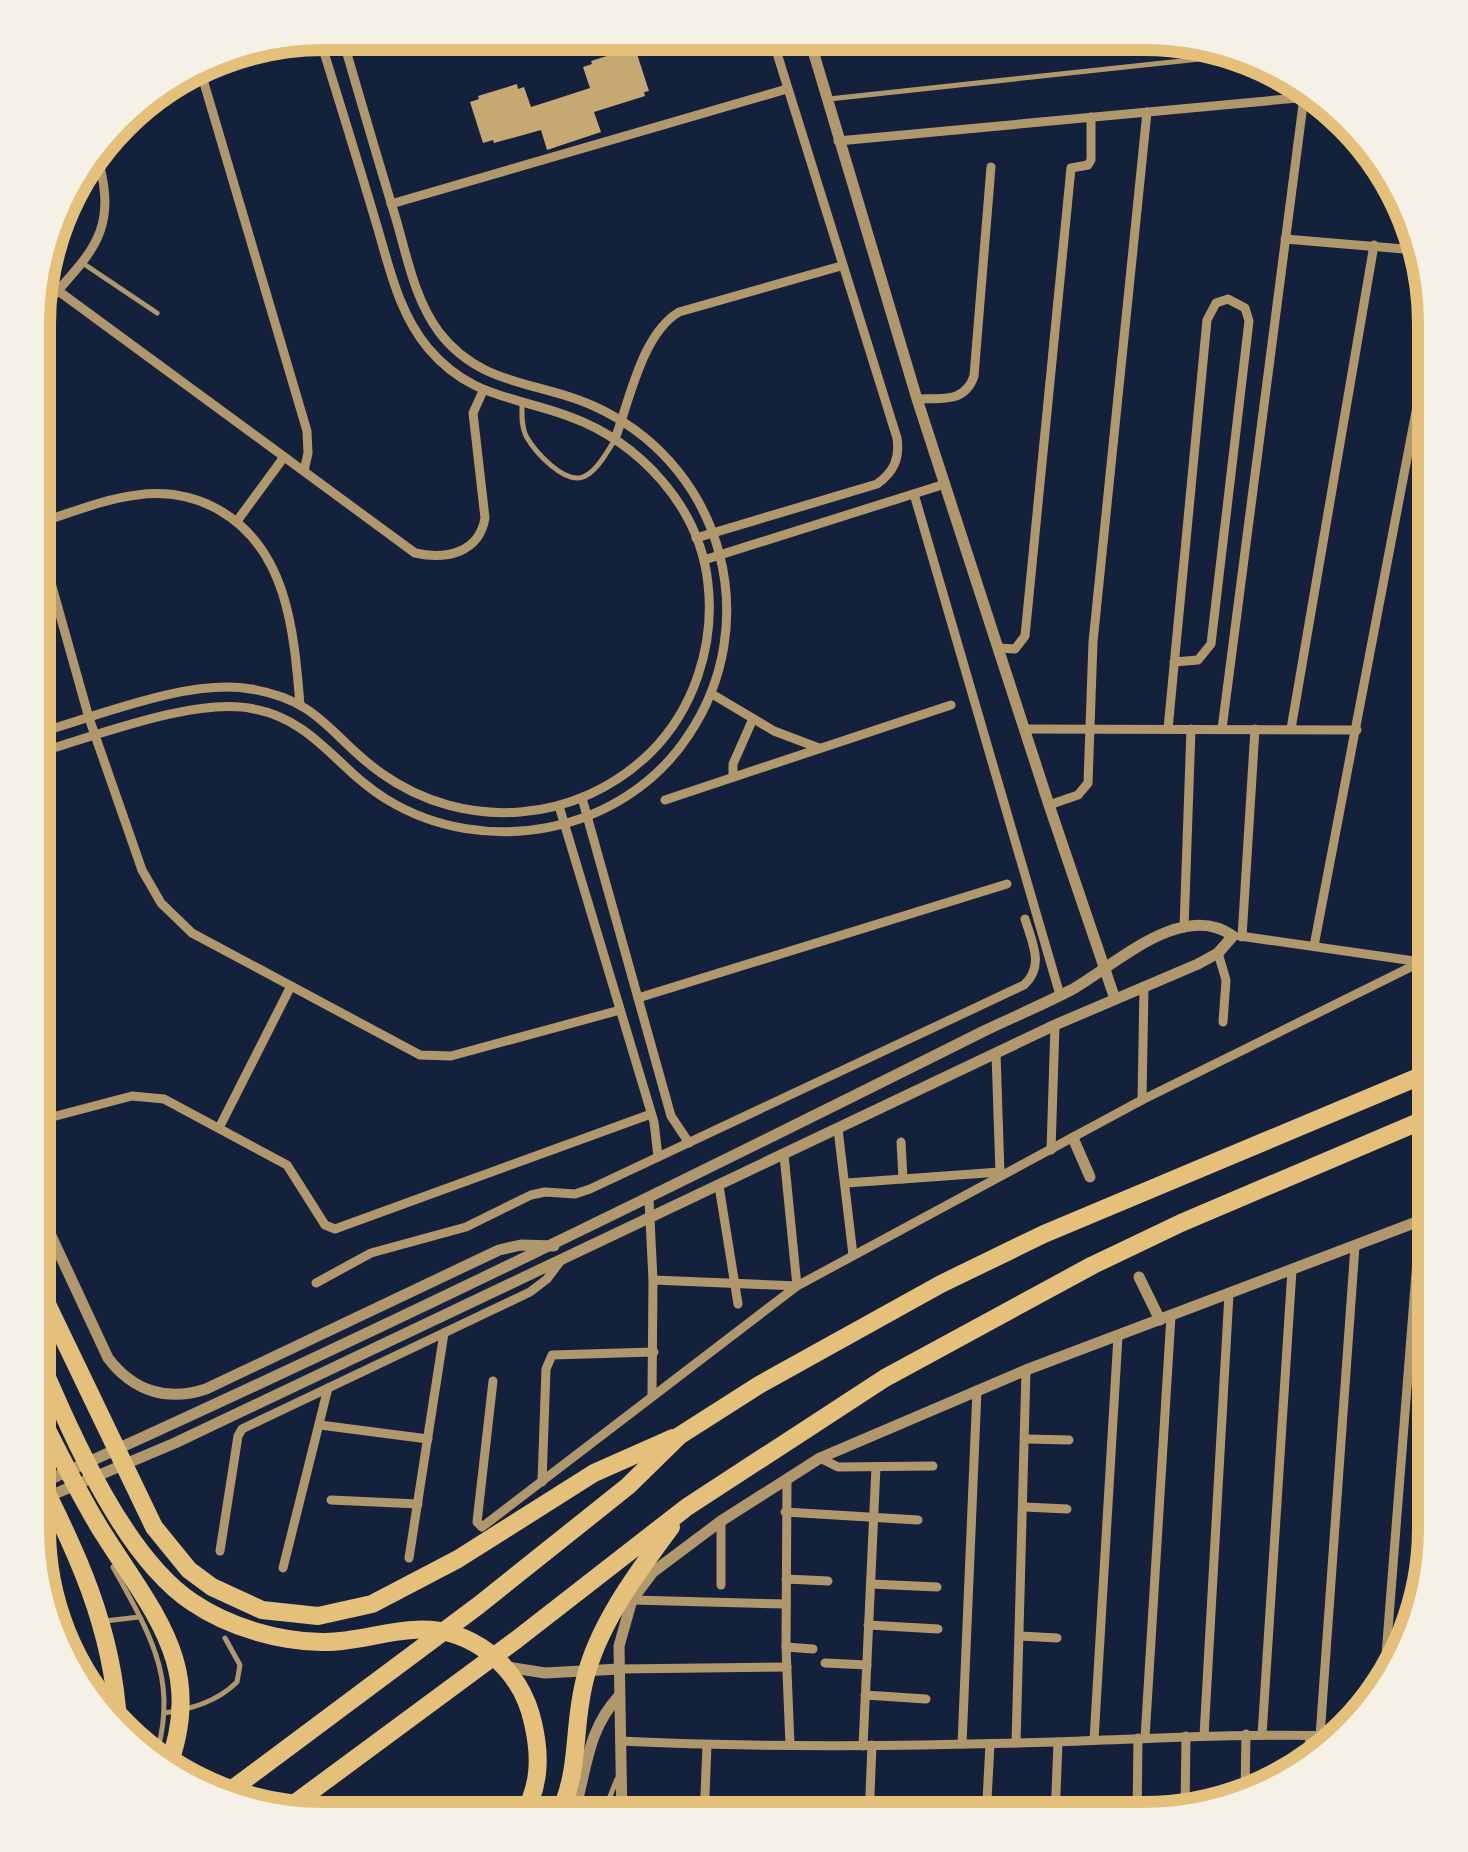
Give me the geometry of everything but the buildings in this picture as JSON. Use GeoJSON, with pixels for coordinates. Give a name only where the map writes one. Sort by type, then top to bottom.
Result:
{"type":"FeatureCollection","features":[{"type":"Feature","properties":{"kind":"highway"},"geometry":{"type":"LineString","coordinates":[[50,1311],[154,1528],[190,1570],[236,1600],[262,1610],[318,1616],[372,1604],[458,1559],[594,1474],[678,1436],[834,1341],[941,1284],[1061,1227],[1417,1077]]}},
{"type":"Feature","properties":{"kind":"highway"},"geometry":{"type":"LineString","coordinates":[[298,1801],[686,1508],[818,1419],[1023,1300],[1181,1223],[1417,1123]]}},
{"type":"Feature","properties":{"kind":"highway"},"geometry":{"type":"LineString","coordinates":[[50,1385],[76,1445],[117,1516],[154,1567],[187,1599],[239,1625],[296,1640],[340,1642],[414,1630],[448,1633],[480,1646],[506,1667],[525,1696],[538,1743],[536,1785],[529,1801]]}},
{"type":"Feature","properties":{"kind":"highway"},"geometry":{"type":"LineString","coordinates":[[50,1434],[98,1524],[137,1580],[168,1638],[180,1684],[179,1731],[171,1755]]}},
{"type":"Feature","properties":{"kind":"highway"},"geometry":{"type":"LineString","coordinates":[[234,1786],[479,1604],[628,1486],[678,1436]]}},
{"type":"Feature","properties":{"kind":"highway"},"geometry":{"type":"LineString","coordinates":[[50,1498],[74,1544],[102,1622],[116,1706]]}},
{"type":"Feature","properties":{"kind":"highway"},"geometry":{"type":"LineString","coordinates":[[564,1801],[572,1781],[579,1710],[595,1648],[637,1576],[686,1508]]}},
{"type":"Feature","properties":{"kind":"street"},"geometry":{"type":"LineString","coordinates":[[50,729],[207,687],[264,691],[300,705],[333,726],[376,770],[432,801],[495,814],[559,806],[612,783],[640,762],[683,710],[701,668],[710,601],[704,560],[670,490],[645,462],[616,439],[570,416],[483,391],[462,379],[436,357],[407,316],[323,50]]}},
{"type":"Feature","properties":{"kind":"street"},"geometry":{"type":"LineString","coordinates":[[50,749],[198,707],[243,706],[276,714],[307,730],[365,785],[404,810],[471,830],[494,832],[564,824],[633,792],[686,740],[712,694],[728,625],[727,578],[714,533],[684,478],[658,448],[622,421],[569,396],[487,373],[450,345],[424,308],[345,50]]}},
{"type":"Feature","properties":{"kind":"street"},"geometry":{"type":"LineString","coordinates":[[696,538],[868,487],[884,479],[895,464],[897,438],[776,50]]}},
{"type":"Feature","properties":{"kind":"street"},"geometry":{"type":"LineString","coordinates":[[812,50],[944,484],[1115,999]]}},
{"type":"Feature","properties":{"kind":"street"},"geometry":{"type":"LineString","coordinates":[[203,79],[307,431],[304,471]]}},
{"type":"Feature","properties":{"kind":"street"},"geometry":{"type":"LineString","coordinates":[[392,204],[787,89]]}},
{"type":"Feature","properties":{"kind":"street"},"geometry":{"type":"LineString","coordinates":[[838,141],[1298,98]]}},
{"type":"Feature","properties":{"kind":"street"},"geometry":{"type":"LineString","coordinates":[[1222,729],[1303,101]]}},
{"type":"Feature","properties":{"kind":"street"},"geometry":{"type":"LineString","coordinates":[[1048,805],[1078,795],[1086,789],[1089,777],[1094,642],[1147,112]]}},
{"type":"Feature","properties":{"kind":"street"},"geometry":{"type":"LineString","coordinates":[[999,648],[1015,649],[1026,636],[1072,168],[1088,165],[1091,160],[1091,118]]}},
{"type":"Feature","properties":{"kind":"street"},"geometry":{"type":"LineString","coordinates":[[346,125],[366,120]]}},
{"type":"Feature","properties":{"kind":"street"},"geometry":{"type":"LineString","coordinates":[[52,297],[98,238],[107,211],[101,166]]}},
{"type":"Feature","properties":{"kind":"street"},"geometry":{"type":"LineString","coordinates":[[917,399],[962,395],[974,376],[991,167]]}},
{"type":"Feature","properties":{"kind":"street"},"geometry":{"type":"LineString","coordinates":[[1285,239],[1408,249]]}},
{"type":"Feature","properties":{"kind":"street"},"geometry":{"type":"LineString","coordinates":[[1291,729],[1374,245]]}},
{"type":"Feature","properties":{"kind":"street"},"geometry":{"type":"LineString","coordinates":[[616,439],[650,344],[667,320],[694,308],[842,266]]}},
{"type":"Feature","properties":{"kind":"street"},"geometry":{"type":"LineString","coordinates":[[52,287],[415,553],[448,556],[463,550],[482,533],[485,518],[473,413],[483,391]]}},
{"type":"Feature","properties":{"kind":"street"},"geometry":{"type":"LineString","coordinates":[[1168,728],[1174,662],[1207,320],[1211,308],[1228,299],[1245,308],[1249,321],[1212,638],[1209,649],[1198,660],[1174,662]]}},
{"type":"Feature","properties":{"kind":"street"},"geometry":{"type":"LineString","coordinates":[[1314,946],[1418,405]]}},
{"type":"Feature","properties":{"kind":"street"},"geometry":{"type":"LineString","coordinates":[[236,522],[284,457]]}},
{"type":"Feature","properties":{"kind":"street"},"geometry":{"type":"LineString","coordinates":[[704,560],[944,484]]}},
{"type":"Feature","properties":{"kind":"street"},"geometry":{"type":"LineString","coordinates":[[50,521],[126,496],[155,493],[198,500],[236,522],[263,549],[280,583],[292,631],[300,705]]}},
{"type":"Feature","properties":{"kind":"street"},"geometry":{"type":"LineString","coordinates":[[914,494],[1060,995]]}},
{"type":"Feature","properties":{"kind":"street"},"geometry":{"type":"LineString","coordinates":[[50,582],[89,718],[142,870],[161,903],[192,934],[406,1048],[435,1058],[620,1010]]}},
{"type":"Feature","properties":{"kind":"street"},"geometry":{"type":"LineString","coordinates":[[712,694],[752,720],[819,748]]}},
{"type":"Feature","properties":{"kind":"street"},"geometry":{"type":"LineString","coordinates":[[665,800],[951,705]]}},
{"type":"Feature","properties":{"kind":"street"},"geometry":{"type":"LineString","coordinates":[[732,777],[733,764],[752,720]]}},
{"type":"Feature","properties":{"kind":"street"},"geometry":{"type":"LineString","coordinates":[[1184,928],[1191,728]]}},
{"type":"Feature","properties":{"kind":"street"},"geometry":{"type":"LineString","coordinates":[[50,1495],[176,1442],[1055,1025],[1218,953],[1237,936],[1255,729]]}},
{"type":"Feature","properties":{"kind":"street"},"geometry":{"type":"LineString","coordinates":[[1025,730],[1358,730]]}},
{"type":"Feature","properties":{"kind":"street"},"geometry":{"type":"LineString","coordinates":[[582,798],[671,1116],[688,1143]]}},
{"type":"Feature","properties":{"kind":"street"},"geometry":{"type":"LineString","coordinates":[[559,806],[651,1114],[658,1158]]}},
{"type":"Feature","properties":{"kind":"street"},"geometry":{"type":"LineString","coordinates":[[638,998],[1007,884]]}},
{"type":"Feature","properties":{"kind":"street"},"geometry":{"type":"LineString","coordinates":[[316,1283],[384,1248],[466,1227],[538,1193],[583,1192],[1024,985],[1034,974],[1037,960],[1025,919]]}},
{"type":"Feature","properties":{"kind":"street"},"geometry":{"type":"LineString","coordinates":[[50,1479],[554,1246],[1060,995],[1143,943],[1184,928],[1211,925],[1237,936],[1416,962]]}},
{"type":"Feature","properties":{"kind":"street"},"geometry":{"type":"LineString","coordinates":[[1218,953],[1226,980],[1223,1022]]}},
{"type":"Feature","properties":{"kind":"street"},"geometry":{"type":"LineString","coordinates":[[493,1381],[477,1522],[482,1527],[797,1286],[1000,1174],[1416,962]]}},
{"type":"Feature","properties":{"kind":"street"},"geometry":{"type":"LineString","coordinates":[[218,1128],[291,986]]}},
{"type":"Feature","properties":{"kind":"street"},"geometry":{"type":"LineString","coordinates":[[1142,1100],[1144,987]]}},
{"type":"Feature","properties":{"kind":"street"},"geometry":{"type":"LineString","coordinates":[[1051,1150],[1055,1025]]}},
{"type":"Feature","properties":{"kind":"street"},"geometry":{"type":"LineString","coordinates":[[996,1053],[1000,1174]]}},
{"type":"Feature","properties":{"kind":"street"},"geometry":{"type":"LineString","coordinates":[[50,1117],[104,1101],[149,1095],[164,1099],[287,1164],[325,1225],[336,1229],[651,1114]]}},
{"type":"Feature","properties":{"kind":"street"},"geometry":{"type":"LineString","coordinates":[[838,1128],[854,1255]]}},
{"type":"Feature","properties":{"kind":"street"},"geometry":{"type":"LineString","coordinates":[[1073,1138],[1090,1176]]}},
{"type":"Feature","properties":{"kind":"street"},"geometry":{"type":"LineString","coordinates":[[901,1142],[902,1179]]}},
{"type":"Feature","properties":{"kind":"street"},"geometry":{"type":"LineString","coordinates":[[784,1155],[797,1286]]}},
{"type":"Feature","properties":{"kind":"street"},"geometry":{"type":"LineString","coordinates":[[847,1182],[1000,1174]]}},
{"type":"Feature","properties":{"kind":"street"},"geometry":{"type":"LineString","coordinates":[[718,1186],[738,1304]]}},
{"type":"Feature","properties":{"kind":"street"},"geometry":{"type":"LineString","coordinates":[[649,1199],[654,1280],[652,1395]]}},
{"type":"Feature","properties":{"kind":"street"},"geometry":{"type":"LineString","coordinates":[[621,1801],[619,1669],[622,1634],[632,1600],[653,1572],[721,1521],[820,1458],[977,1390],[1417,1223]]}},
{"type":"Feature","properties":{"kind":"street"},"geometry":{"type":"LineString","coordinates":[[50,1233],[108,1358],[126,1378],[163,1394],[192,1393],[206,1388],[500,1250],[521,1244],[554,1246]]}},
{"type":"Feature","properties":{"kind":"street"},"geometry":{"type":"LineString","coordinates":[[1313,1743],[1355,1246]]}},
{"type":"Feature","properties":{"kind":"street"},"geometry":{"type":"LineString","coordinates":[[1386,1656],[1417,1257]]}},
{"type":"Feature","properties":{"kind":"street"},"geometry":{"type":"LineString","coordinates":[[220,1551],[242,1428],[530,1292],[559,1263]]}},
{"type":"Feature","properties":{"kind":"street"},"geometry":{"type":"LineString","coordinates":[[1262,1734],[1292,1270]]}},
{"type":"Feature","properties":{"kind":"street"},"geometry":{"type":"LineString","coordinates":[[1138,1801],[1165,1318],[1139,1277]]}},
{"type":"Feature","properties":{"kind":"street"},"geometry":{"type":"LineString","coordinates":[[654,1280],[797,1286]]}},
{"type":"Feature","properties":{"kind":"street"},"geometry":{"type":"LineString","coordinates":[[1204,1736],[1229,1294]]}},
{"type":"Feature","properties":{"kind":"street"},"geometry":{"type":"LineString","coordinates":[[409,1558],[444,1333]]}},
{"type":"Feature","properties":{"kind":"street"},"geometry":{"type":"LineString","coordinates":[[1094,1740],[1118,1336]]}},
{"type":"Feature","properties":{"kind":"street"},"geometry":{"type":"LineString","coordinates":[[542,1482],[546,1370],[552,1355],[654,1352]]}},
{"type":"Feature","properties":{"kind":"street"},"geometry":{"type":"LineString","coordinates":[[1016,1742],[1026,1370]]}},
{"type":"Feature","properties":{"kind":"street"},"geometry":{"type":"LineString","coordinates":[[283,1568],[328,1388]]}},
{"type":"Feature","properties":{"kind":"street"},"geometry":{"type":"LineString","coordinates":[[962,1744],[977,1390]]}},
{"type":"Feature","properties":{"kind":"street"},"geometry":{"type":"LineString","coordinates":[[320,1424],[428,1438]]}},
{"type":"Feature","properties":{"kind":"street"},"geometry":{"type":"LineString","coordinates":[[1027,1439],[1069,1440]]}},
{"type":"Feature","properties":{"kind":"street"},"geometry":{"type":"LineString","coordinates":[[820,1458],[838,1468],[933,1466]]}},
{"type":"Feature","properties":{"kind":"street"},"geometry":{"type":"LineString","coordinates":[[869,1801],[865,1695],[876,1467]]}},
{"type":"Feature","properties":{"kind":"street"},"geometry":{"type":"LineString","coordinates":[[787,1480],[790,1745]]}},
{"type":"Feature","properties":{"kind":"street"},"geometry":{"type":"LineString","coordinates":[[331,1500],[418,1504]]}},
{"type":"Feature","properties":{"kind":"street"},"geometry":{"type":"LineString","coordinates":[[1024,1507],[1068,1509]]}},
{"type":"Feature","properties":{"kind":"street"},"geometry":{"type":"LineString","coordinates":[[786,1512],[918,1520]]}},
{"type":"Feature","properties":{"kind":"street"},"geometry":{"type":"LineString","coordinates":[[721,1521],[721,1586]]}},
{"type":"Feature","properties":{"kind":"street"},"geometry":{"type":"LineString","coordinates":[[786,1579],[828,1581]]}},
{"type":"Feature","properties":{"kind":"street"},"geometry":{"type":"LineString","coordinates":[[871,1584],[937,1587]]}},
{"type":"Feature","properties":{"kind":"street"},"geometry":{"type":"LineString","coordinates":[[632,1600],[786,1604]]}},
{"type":"Feature","properties":{"kind":"street"},"geometry":{"type":"LineString","coordinates":[[868,1625],[938,1629]]}},
{"type":"Feature","properties":{"kind":"street"},"geometry":{"type":"LineString","coordinates":[[1020,1636],[1057,1638]]}},
{"type":"Feature","properties":{"kind":"street"},"geometry":{"type":"LineString","coordinates":[[786,1647],[814,1648]]}},
{"type":"Feature","properties":{"kind":"street"},"geometry":{"type":"LineString","coordinates":[[825,1662],[867,1665]]}},
{"type":"Feature","properties":{"kind":"street"},"geometry":{"type":"LineString","coordinates":[[506,1667],[544,1673],[787,1668]]}},
{"type":"Feature","properties":{"kind":"street"},"geometry":{"type":"LineString","coordinates":[[865,1695],[926,1699]]}},
{"type":"Feature","properties":{"kind":"street"},"geometry":{"type":"LineString","coordinates":[[576,1801],[590,1742],[619,1696]]}},
{"type":"Feature","properties":{"kind":"street"},"geometry":{"type":"LineString","coordinates":[[620,1741],[707,1746],[867,1746],[1246,1734],[1322,1736]]}},
{"type":"Feature","properties":{"kind":"street"},"geometry":{"type":"LineString","coordinates":[[1244,1783],[1246,1734]]}},
{"type":"Feature","properties":{"kind":"street"},"geometry":{"type":"LineString","coordinates":[[1185,1799],[1186,1736]]}},
{"type":"Feature","properties":{"kind":"street"},"geometry":{"type":"LineString","coordinates":[[1056,1801],[1058,1742]]}},
{"type":"Feature","properties":{"kind":"street"},"geometry":{"type":"LineString","coordinates":[[987,1801],[990,1744]]}},
{"type":"Feature","properties":{"kind":"street"},"geometry":{"type":"LineString","coordinates":[[705,1801],[707,1746]]}},
{"type":"Feature","properties":{"kind":"lane"},"geometry":{"type":"LineString","coordinates":[[826,99],[1213,59]]}},
{"type":"Feature","properties":{"kind":"lane"},"geometry":{"type":"LineString","coordinates":[[81,262],[157,313]]}},
{"type":"Feature","properties":{"kind":"lane"},"geometry":{"type":"LineString","coordinates":[[522,404],[526,436],[560,473],[570,478],[590,473],[616,439]]}},
{"type":"Feature","properties":{"kind":"lane"},"geometry":{"type":"LineString","coordinates":[[113,1567],[161,1667],[164,1713],[157,1745]]}},
{"type":"Feature","properties":{"kind":"lane"},"geometry":{"type":"LineString","coordinates":[[102,1622],[140,1617]]}},
{"type":"Feature","properties":{"kind":"lane"},"geometry":{"type":"LineString","coordinates":[[164,1713],[196,1707],[233,1687],[240,1677],[240,1665],[226,1638]]}},
{"type":"Feature","properties":{"kind":"lane"},"geometry":{"type":"LineString","coordinates":[[608,1801],[620,1767]]}}]}
